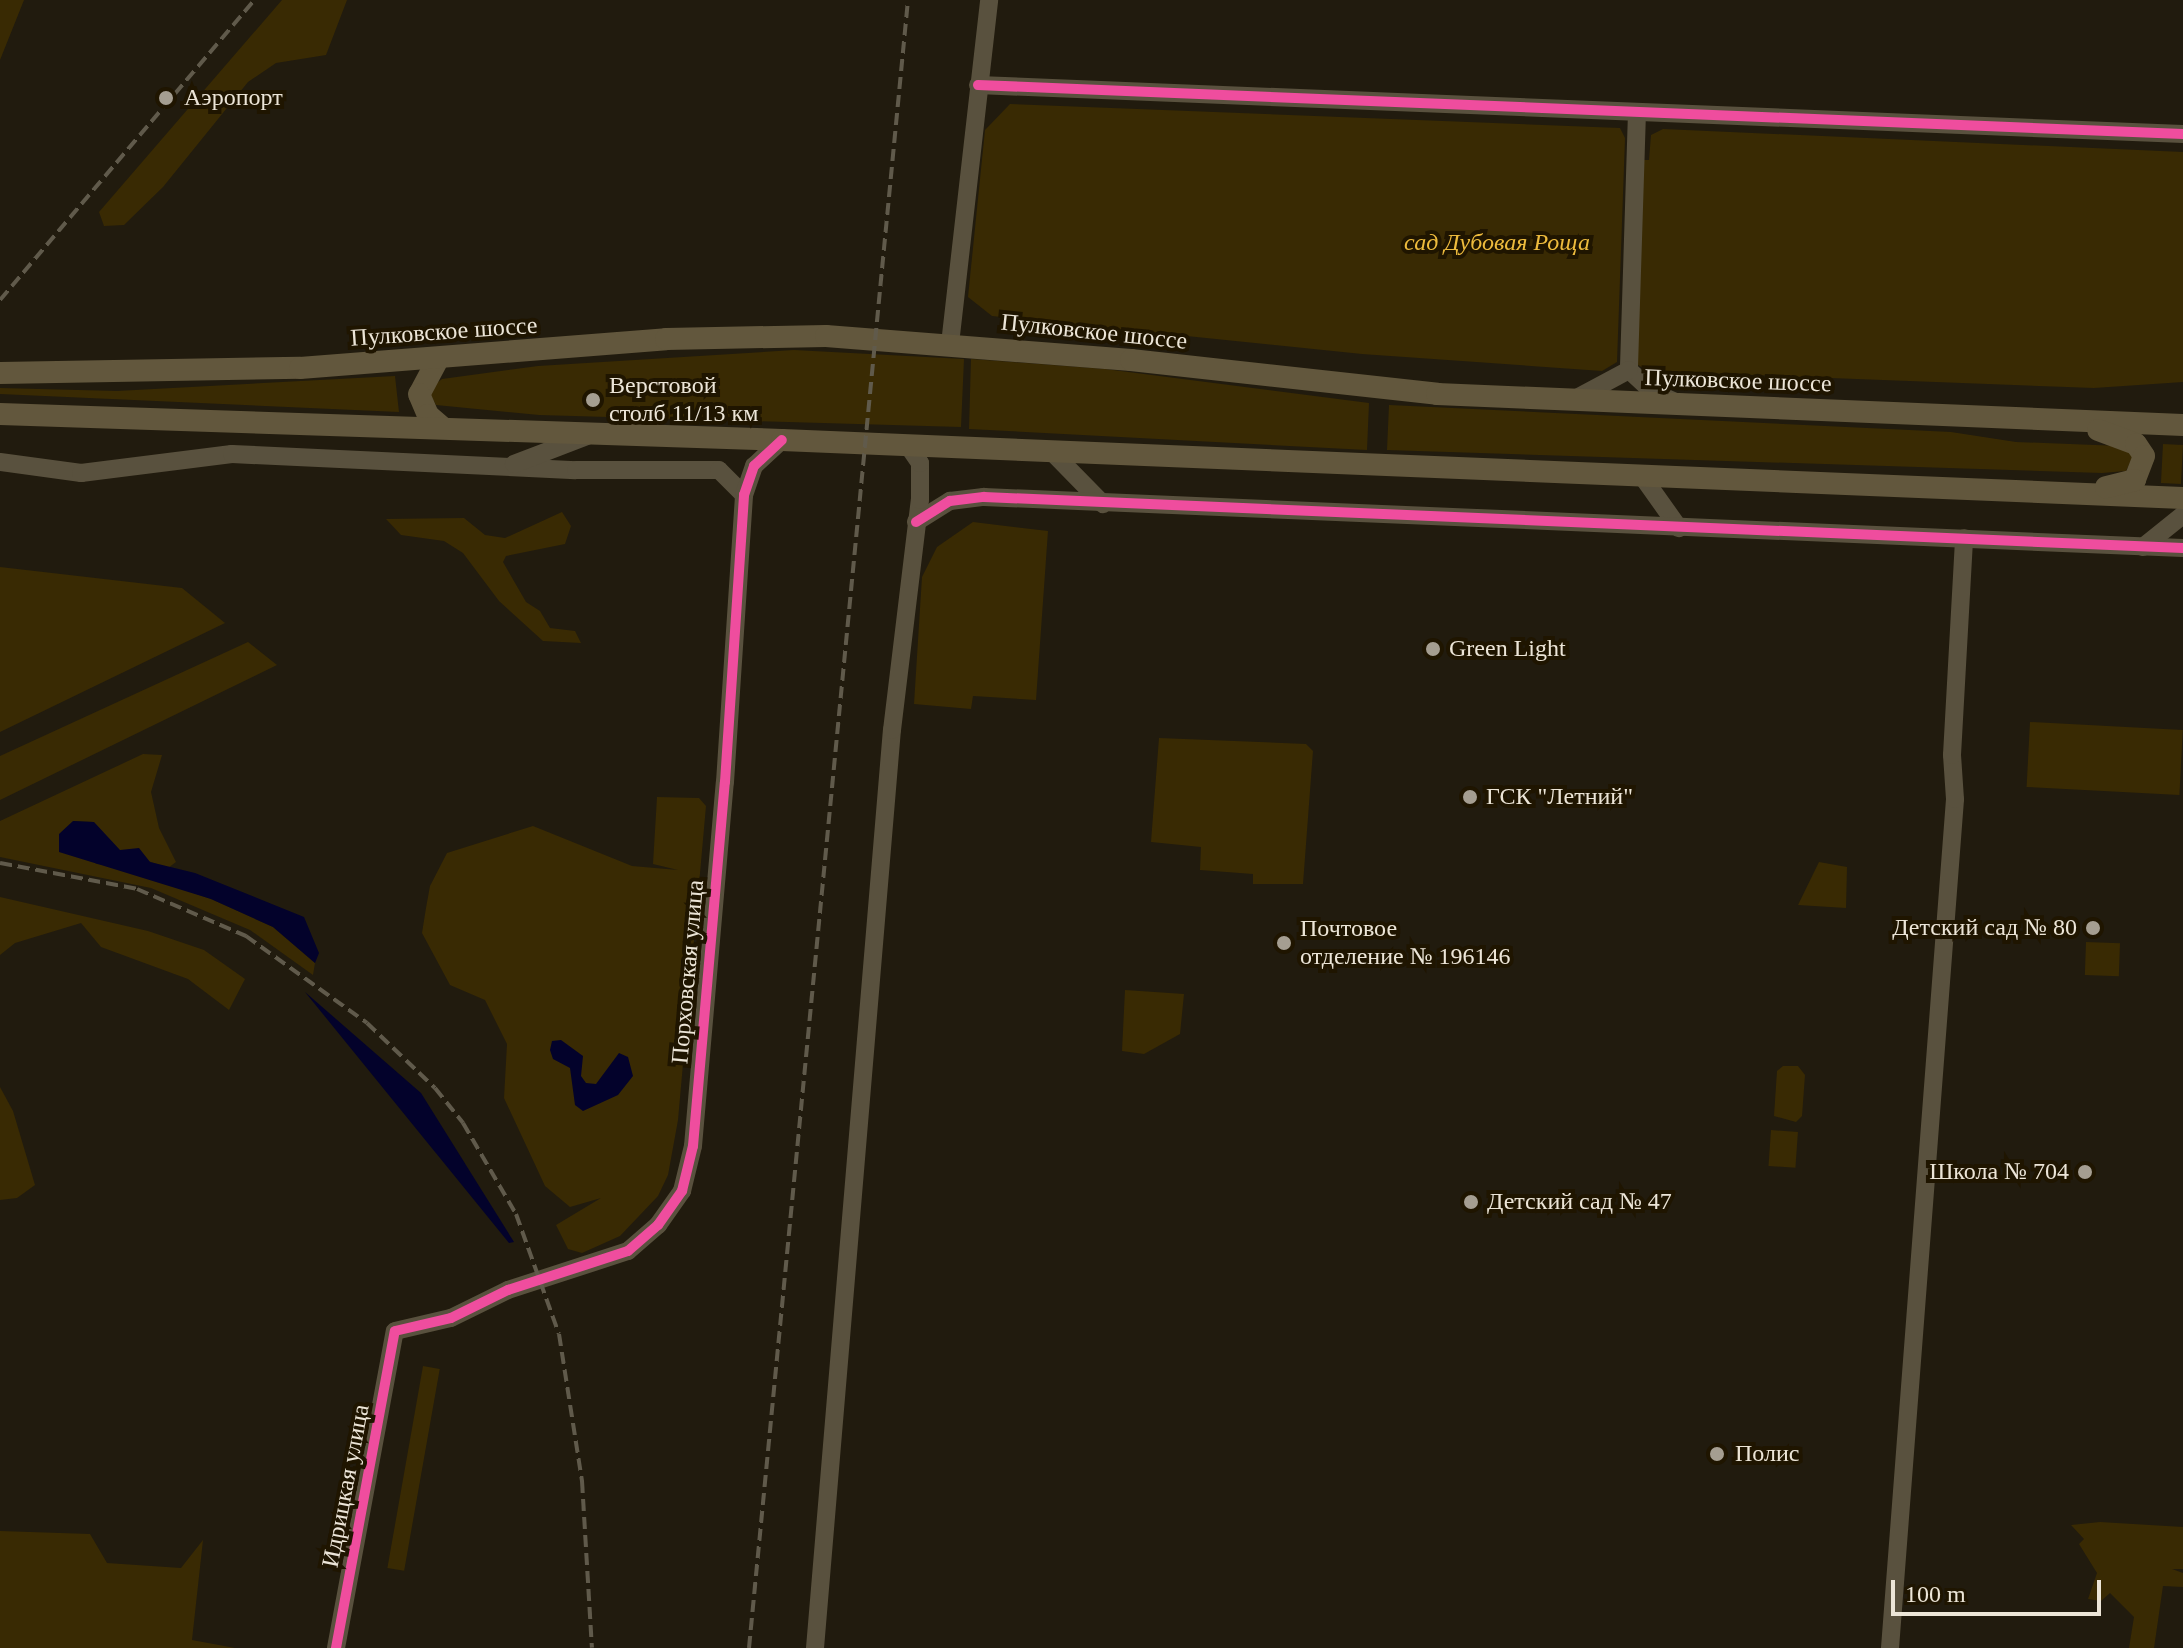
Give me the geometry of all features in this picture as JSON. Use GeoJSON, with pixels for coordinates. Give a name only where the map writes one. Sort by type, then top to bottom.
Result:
{"type":"FeatureCollection","features":[{"type":"Feature","properties":{"kind":"main road","name":"Пулковское шоссе"},"geometry":{"type":"LineString","coordinates":[[0,373],[168,374],[438,359],[723,337],[826,336],[950,344],[1386,391],[2183,425]]}},
{"type":"Feature","properties":{"kind":"main road"},"geometry":{"type":"LineString","coordinates":[[438,359],[419,394],[428,415],[443,428]]}},
{"type":"Feature","properties":{"kind":"main road"},"geometry":{"type":"LineString","coordinates":[[0,414],[782,440],[2183,498]]}},
{"type":"Feature","properties":{"kind":"main road"},"geometry":{"type":"LineString","coordinates":[[2074,421],[2136,444],[2144,456],[2135,480],[2081,494]]}},
{"type":"Feature","properties":{"kind":"street"},"geometry":{"type":"LineString","coordinates":[[950,344],[989,0]]}},
{"type":"Feature","properties":{"kind":"street"},"geometry":{"type":"LineString","coordinates":[[978,85],[2183,134]]}},
{"type":"Feature","properties":{"kind":"street"},"geometry":{"type":"LineString","coordinates":[[1637,112],[1629,370],[1653,392],[1680,404]]}},
{"type":"Feature","properties":{"kind":"street"},"geometry":{"type":"LineString","coordinates":[[1571,400],[1629,370]]}},
{"type":"Feature","properties":{"kind":"street"},"geometry":{"type":"LineString","coordinates":[[508,467],[592,434]]}},
{"type":"Feature","properties":{"kind":"street","name":"Порховская улица"},"geometry":{"type":"LineString","coordinates":[[395,1331],[451,1318],[508,1290],[628,1251],[658,1225],[682,1191],[693,1146],[720,845],[744,495],[754,466],[782,440]]}},
{"type":"Feature","properties":{"kind":"street"},"geometry":{"type":"LineString","coordinates":[[815,1648],[892,730],[922,474],[909,447]]}},
{"type":"Feature","properties":{"kind":"street"},"geometry":{"type":"LineString","coordinates":[[1052,452],[1103,504]]}},
{"type":"Feature","properties":{"kind":"street"},"geometry":{"type":"LineString","coordinates":[[0,462],[81,473],[232,454],[508,467],[719,470],[744,495]]}},
{"type":"Feature","properties":{"kind":"street"},"geometry":{"type":"LineString","coordinates":[[1642,476],[1679,528]]}},
{"type":"Feature","properties":{"kind":"street"},"geometry":{"type":"LineString","coordinates":[[916,522],[935,508],[966,498],[2183,548]]}},
{"type":"Feature","properties":{"kind":"street"},"geometry":{"type":"LineString","coordinates":[[2143,547],[2183,515]]}},
{"type":"Feature","properties":{"kind":"street"},"geometry":{"type":"LineString","coordinates":[[1890,1648],[1955,799],[1952,755],[1964,538]]}},
{"type":"Feature","properties":{"kind":"street","name":"Идрицкая улица"},"geometry":{"type":"LineString","coordinates":[[336,1648],[395,1331]]}},
{"type":"Feature","properties":{"kind":"green space"},"geometry":{"type":"Polygon","coordinates":[[[0,0],[24,0],[0,60],[0,0]]]}},
{"type":"Feature","properties":{"kind":"green space"},"geometry":{"type":"Polygon","coordinates":[[[282,0],[347,0],[326,55],[276,63],[248,82],[163,187],[124,225],[104,226],[99,212],[282,0]]]}},
{"type":"Feature","properties":{"kind":"green space","name":"сад Дубовая Роща"},"geometry":{"type":"Polygon","coordinates":[[[1010,104],[1620,128],[1625,138],[1617,362],[1602,371],[1362,354],[992,316],[968,297],[985,130],[1010,104]]]}},
{"type":"Feature","properties":{"kind":"green space","name":"сад Дубовая Роща"},"geometry":{"type":"Polygon","coordinates":[[[1663,129],[2183,152],[2183,382],[2094,388],[1649,371],[1636,364],[1643,160],[1649,160],[1651,135],[1663,129]]]}},
{"type":"Feature","properties":{"kind":"green space"},"geometry":{"type":"Polygon","coordinates":[[[794,350],[964,359],[961,427],[539,415],[436,405],[428,390],[442,379],[538,366],[794,350]]]}},
{"type":"Feature","properties":{"kind":"green space"},"geometry":{"type":"Polygon","coordinates":[[[971,359],[1105,369],[1369,403],[1367,450],[969,429],[971,359]]]}},
{"type":"Feature","properties":{"kind":"green space"},"geometry":{"type":"Polygon","coordinates":[[[395,376],[399,412],[0,394],[0,388],[117,391],[395,376]]]}},
{"type":"Feature","properties":{"kind":"green space"},"geometry":{"type":"Polygon","coordinates":[[[1389,405],[1951,432],[2016,442],[2120,446],[2133,456],[2126,471],[2102,473],[1387,450],[1389,405]]]}},
{"type":"Feature","properties":{"kind":"green space"},"geometry":{"type":"Polygon","coordinates":[[[2163,444],[2183,445],[2181,484],[2161,483],[2163,444]]]}},
{"type":"Feature","properties":{"kind":"green space"},"geometry":{"type":"Polygon","coordinates":[[[562,512],[571,526],[565,544],[506,556],[503,562],[526,602],[540,611],[550,628],[575,631],[581,643],[543,641],[499,601],[463,553],[444,541],[401,535],[386,519],[464,518],[485,535],[505,538],[562,512]]]}},
{"type":"Feature","properties":{"kind":"green space"},"geometry":{"type":"Polygon","coordinates":[[[973,522],[1048,531],[1036,700],[973,696],[971,709],[914,704],[922,577],[937,547],[973,522]]]}},
{"type":"Feature","properties":{"kind":"green space"},"geometry":{"type":"Polygon","coordinates":[[[0,567],[182,588],[225,623],[0,732],[0,567]]]}},
{"type":"Feature","properties":{"kind":"green space"},"geometry":{"type":"Polygon","coordinates":[[[248,642],[277,665],[0,800],[0,756],[248,642]]]}},
{"type":"Feature","properties":{"kind":"green space"},"geometry":{"type":"Polygon","coordinates":[[[2030,722],[2183,730],[2179,795],[2027,787],[2030,722]]]}},
{"type":"Feature","properties":{"kind":"green space"},"geometry":{"type":"Polygon","coordinates":[[[1159,738],[1306,744],[1313,751],[1303,884],[1253,884],[1253,874],[1200,870],[1201,847],[1151,842],[1159,738]]]}},
{"type":"Feature","properties":{"kind":"green space"},"geometry":{"type":"Polygon","coordinates":[[[143,754],[162,755],[151,792],[159,828],[176,862],[168,868],[120,851],[93,822],[73,821],[96,864],[115,865],[211,899],[273,927],[315,963],[313,975],[250,930],[151,888],[0,857],[0,821],[143,754]]]}},
{"type":"Feature","properties":{"kind":"green space"},"geometry":{"type":"Polygon","coordinates":[[[657,797],[699,798],[706,806],[678,1120],[668,1175],[658,1196],[620,1236],[582,1253],[568,1249],[556,1225],[601,1198],[570,1207],[545,1186],[504,1098],[507,1044],[485,1000],[450,985],[422,933],[426,908],[430,886],[447,853],[533,826],[632,866],[678,870],[653,864],[657,797]]]}},
{"type":"Feature","properties":{"kind":"green space"},"geometry":{"type":"Polygon","coordinates":[[[1819,862],[1847,867],[1846,908],[1798,905],[1819,862]]]}},
{"type":"Feature","properties":{"kind":"green space"},"geometry":{"type":"Polygon","coordinates":[[[0,897],[148,931],[204,950],[245,979],[229,1010],[188,979],[101,947],[81,923],[15,943],[0,955],[0,897]]]}},
{"type":"Feature","properties":{"kind":"green space"},"geometry":{"type":"Polygon","coordinates":[[[2086,942],[2120,943],[2119,976],[2085,975],[2086,942]]]}},
{"type":"Feature","properties":{"kind":"green space"},"geometry":{"type":"Polygon","coordinates":[[[1125,990],[1184,994],[1180,1034],[1144,1054],[1122,1051],[1125,990]]]}},
{"type":"Feature","properties":{"kind":"green space"},"geometry":{"type":"Polygon","coordinates":[[[1783,1066],[1798,1066],[1805,1075],[1802,1116],[1796,1122],[1774,1116],[1777,1071],[1783,1066]]]}},
{"type":"Feature","properties":{"kind":"green space"},"geometry":{"type":"Polygon","coordinates":[[[0,1087],[13,1111],[35,1185],[17,1198],[0,1200],[0,1087]]]}},
{"type":"Feature","properties":{"kind":"green space"},"geometry":{"type":"Polygon","coordinates":[[[1771,1130],[1798,1132],[1795,1168],[1768,1166],[1771,1130]]]}},
{"type":"Feature","properties":{"kind":"green space"},"geometry":{"type":"Polygon","coordinates":[[[423,1366],[440,1369],[404,1571],[387,1568],[423,1366]]]}},
{"type":"Feature","properties":{"kind":"green space"},"geometry":{"type":"Polygon","coordinates":[[[2100,1522],[2183,1527],[2183,1569],[2172,1569],[2183,1573],[2183,1587],[2163,1586],[2154,1648],[2129,1648],[2134,1617],[2110,1593],[2101,1601],[2088,1599],[2097,1573],[2079,1544],[2084,1539],[2071,1525],[2100,1522]]]}},
{"type":"Feature","properties":{"kind":"green space"},"geometry":{"type":"Polygon","coordinates":[[[0,1531],[90,1534],[107,1563],[181,1568],[203,1540],[192,1640],[235,1648],[0,1648],[0,1531]]]}},
{"type":"Feature","properties":{"kind":"water"},"geometry":{"type":"Polygon","coordinates":[[[73,821],[94,822],[120,850],[139,848],[150,862],[195,873],[304,917],[319,953],[315,963],[273,927],[211,899],[59,852],[59,834],[73,821]]]}},
{"type":"Feature","properties":{"kind":"water"},"geometry":{"type":"Polygon","coordinates":[[[305,992],[421,1093],[514,1242],[509,1243],[305,992]]]}},
{"type":"Feature","properties":{"kind":"water"},"geometry":{"type":"Polygon","coordinates":[[[561,1040],[583,1056],[581,1076],[586,1083],[596,1084],[619,1053],[628,1057],[633,1076],[618,1095],[583,1111],[575,1105],[570,1068],[553,1059],[550,1050],[552,1041],[561,1040]]]}},
{"type":"Feature","properties":{"kind":"railway"},"geometry":{"type":"LineString","coordinates":[[0,300],[254,0]]}},
{"type":"Feature","properties":{"kind":"railway"},"geometry":{"type":"LineString","coordinates":[[749,1648],[908,0]]}},
{"type":"Feature","properties":{"kind":"railway"},"geometry":{"type":"LineString","coordinates":[[0,863],[137,889],[246,936],[367,1023],[435,1088],[463,1123],[516,1214],[559,1334],[582,1481],[592,1648]]}},
{"type":"Feature","properties":{"kind":"cycle path"},"geometry":{"type":"LineString","coordinates":[[978,85],[2183,134]]}},
{"type":"Feature","properties":{"kind":"cycle path"},"geometry":{"type":"LineString","coordinates":[[336,1648],[395,1331],[451,1318],[508,1290],[628,1251],[658,1225],[682,1191],[693,1146],[725,782],[744,495],[754,466],[782,440]]}},
{"type":"Feature","properties":{"kind":"cycle path"},"geometry":{"type":"LineString","coordinates":[[916,522],[950,501],[984,497],[2183,548]]}},
{"type":"Feature","properties":{"kind":"place","name":"Аэропорт"},"geometry":{"type":"Point","coordinates":[166,98]}},
{"type":"Feature","properties":{"kind":"place","name":"Верстовой столб 11/13 км"},"geometry":{"type":"Point","coordinates":[593,400]}},
{"type":"Feature","properties":{"kind":"place","name":"Green Light"},"geometry":{"type":"Point","coordinates":[1433,649]}},
{"type":"Feature","properties":{"kind":"place","name":"ГСК \"Летний\""},"geometry":{"type":"Point","coordinates":[1470,797]}},
{"type":"Feature","properties":{"kind":"place","name":"Детский сад № 80"},"geometry":{"type":"Point","coordinates":[2093,928]}},
{"type":"Feature","properties":{"kind":"place","name":"Почтовое отделение № 196146"},"geometry":{"type":"Point","coordinates":[1284,943]}},
{"type":"Feature","properties":{"kind":"place","name":"Школа № 704"},"geometry":{"type":"Point","coordinates":[2085,1172]}},
{"type":"Feature","properties":{"kind":"place","name":"Детский сад № 47"},"geometry":{"type":"Point","coordinates":[1471,1202]}},
{"type":"Feature","properties":{"kind":"place","name":"Полис"},"geometry":{"type":"Point","coordinates":[1717,1454]}}]}
